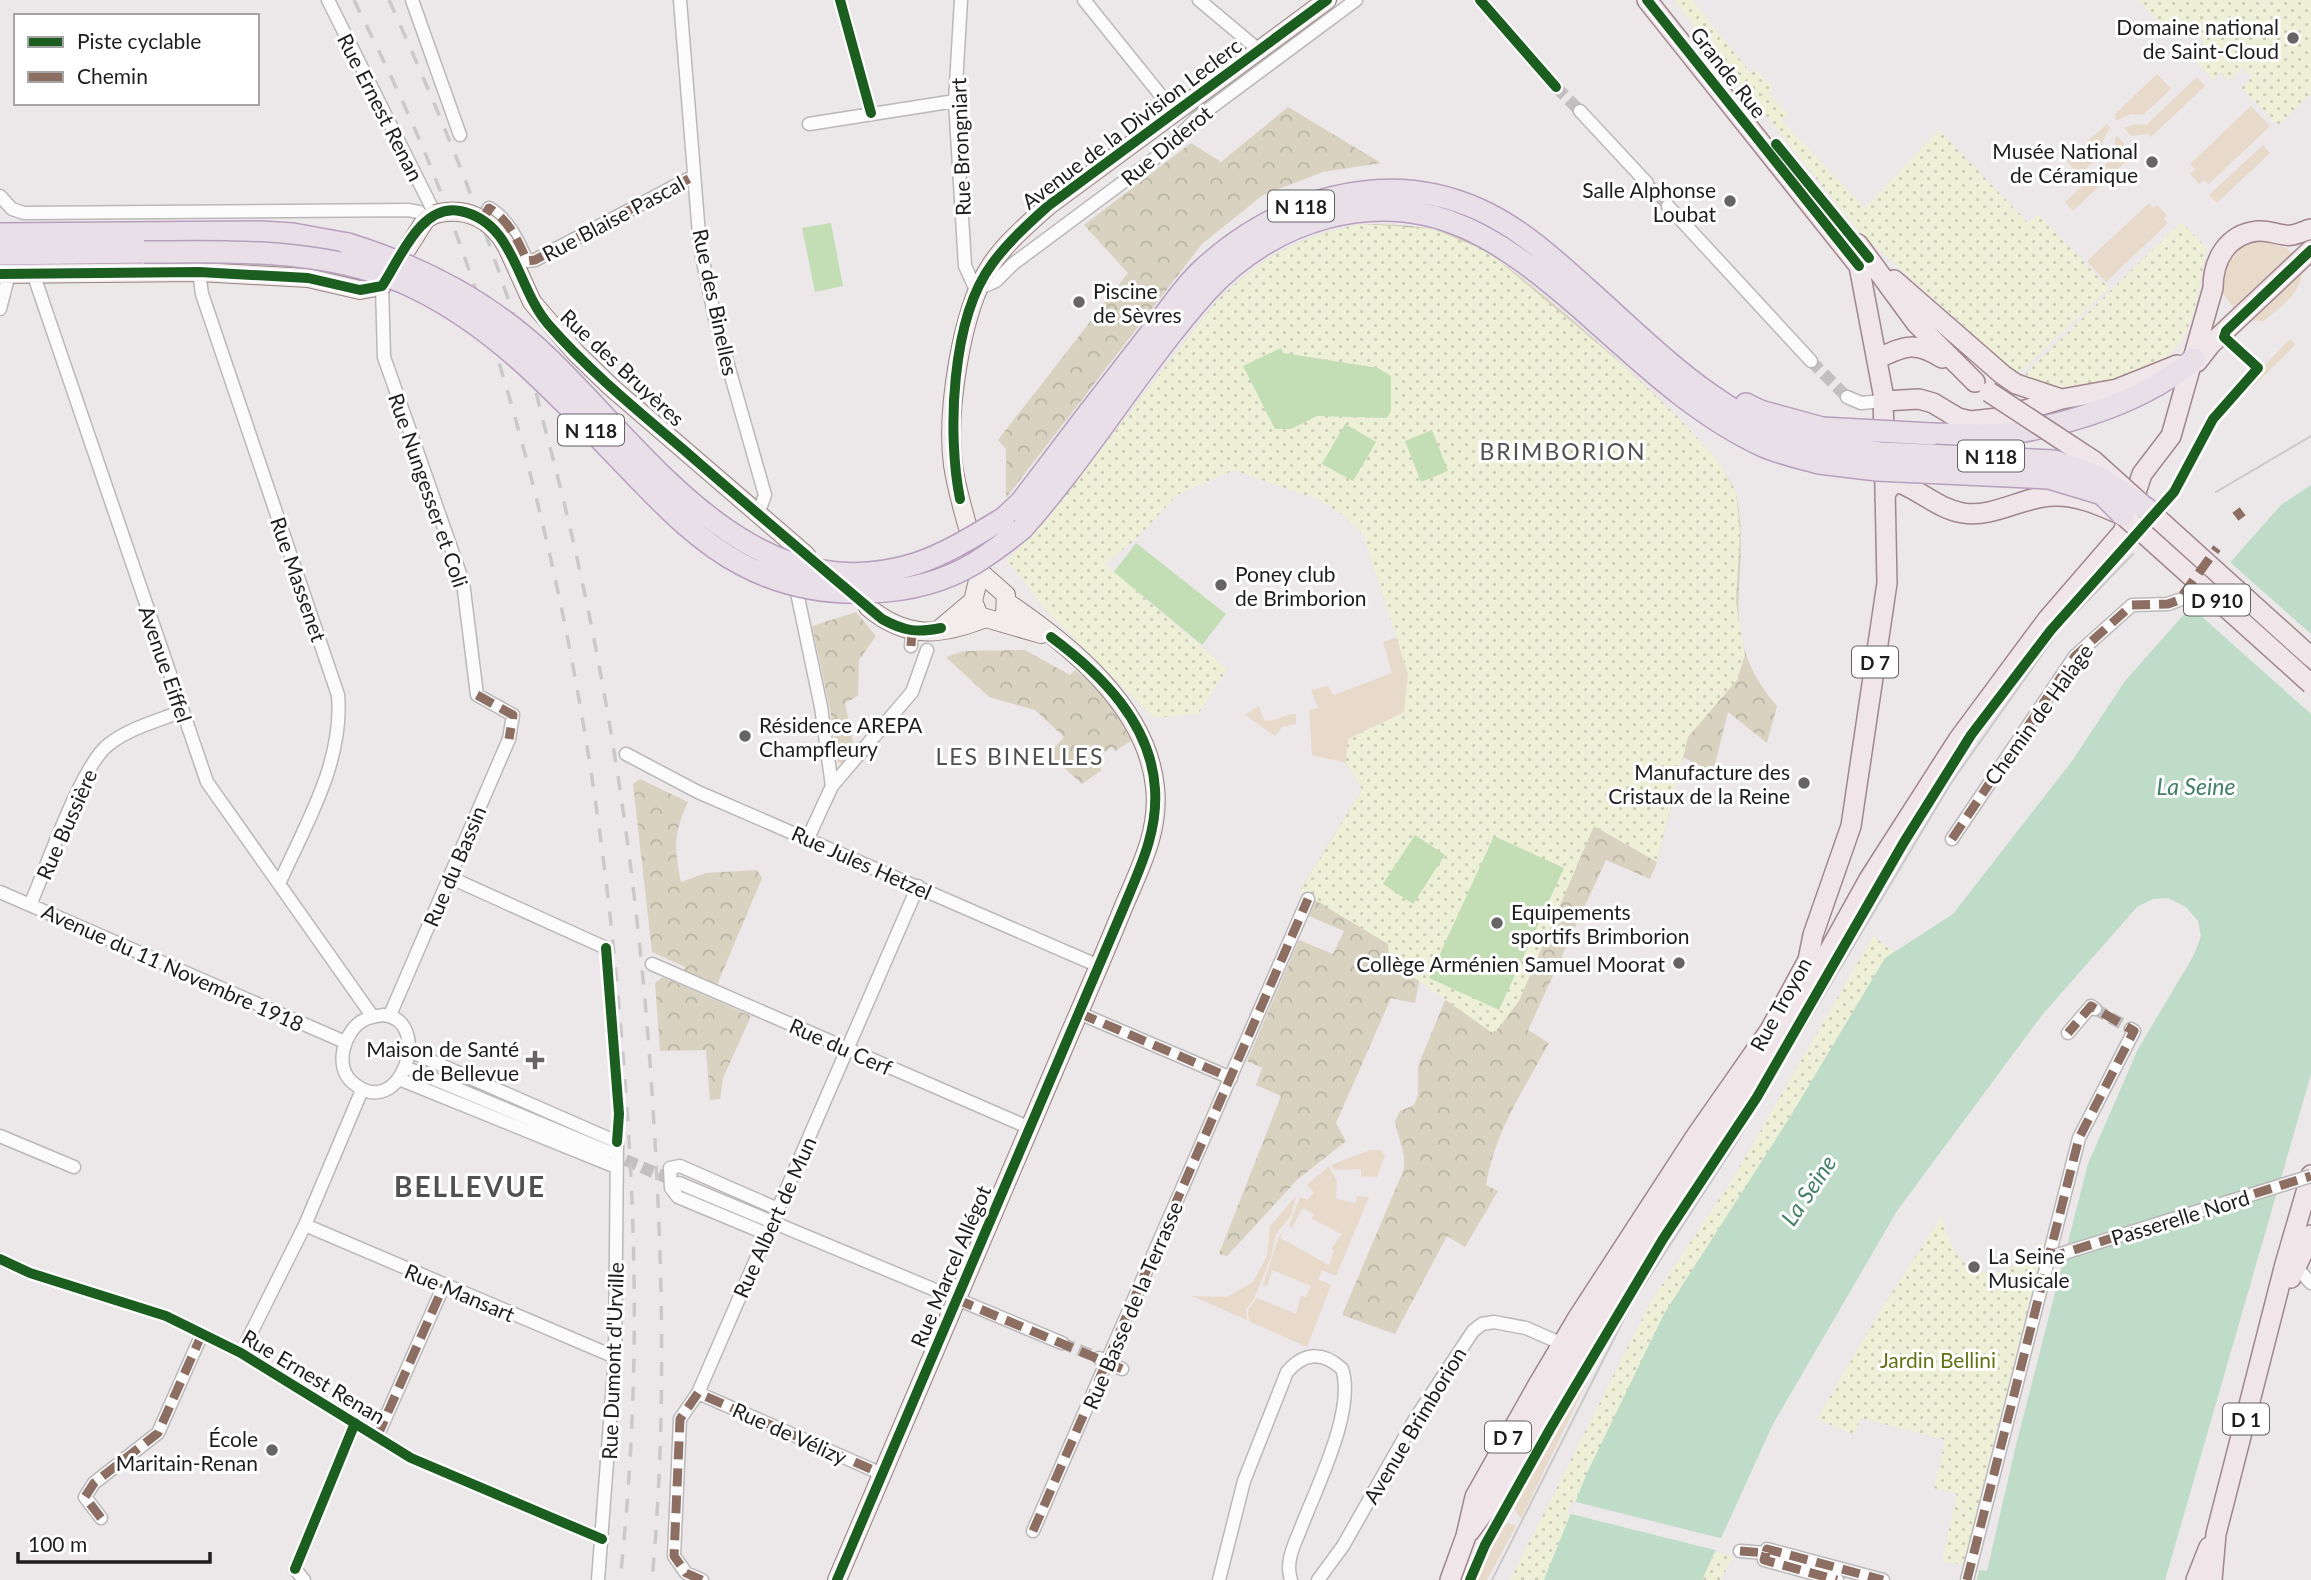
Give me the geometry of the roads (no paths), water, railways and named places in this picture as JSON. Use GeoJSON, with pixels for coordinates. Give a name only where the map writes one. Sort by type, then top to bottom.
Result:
{"type":"FeatureCollection","features":[{"type":"Feature","properties":{"kind":"highway","name":"N 118"},"geometry":{"type":"LineString","coordinates":[[1013,524],[1021,502],[1201,270],[1239,238],[1286,211],[1334,195],[1399,192],[1443,198],[1480,210],[1522,234],[1561,265],[1676,368],[1760,411],[1820,446],[1877,470],[2049,478],[2102,494],[2123,524]]}},
{"type":"Feature","properties":{"kind":"highway","name":"N 118"},"geometry":{"type":"LineString","coordinates":[[0,254],[261,232],[348,244],[398,259],[459,289],[543,354],[678,492],[719,526],[752,548],[800,566],[864,573],[915,564],[1013,524],[1208,290],[1252,251],[1295,226],[1365,209],[1406,211],[1434,217],[1466,228],[1488,240],[1549,281],[1692,404],[1733,431],[1766,447],[1820,446],[1881,453],[2054,461],[2099,477],[2150,512]]}},
{"type":"Feature","properties":{"kind":"highway","name":"N 118"},"geometry":{"type":"LineString","coordinates":[[0,234],[143,243]]}},
{"type":"Feature","properties":{"kind":"highway"},"geometry":{"type":"LineString","coordinates":[[1820,446],[1932,434],[2011,434],[2091,412],[2162,384],[2192,365]]}},
{"type":"Feature","properties":{"kind":"main road","name":"Avenue de la Division Leclerc"},"geometry":{"type":"LineString","coordinates":[[968,528],[953,465],[951,442],[964,324],[976,290],[991,265],[1020,230],[1048,206],[1327,0]]}},
{"type":"Feature","properties":{"kind":"main road","name":"Grande Rue"},"geometry":{"type":"LineString","coordinates":[[1647,0],[1864,262]]}},
{"type":"Feature","properties":{"kind":"main road","name":"Grande Rue"},"geometry":{"type":"LineString","coordinates":[[1662,0],[1816,192],[1864,262],[1884,401],[1884,458]]}},
{"type":"Feature","properties":{"kind":"main road"},"geometry":{"type":"LineString","coordinates":[[407,249],[430,217],[457,211],[483,219]]}},
{"type":"Feature","properties":{"kind":"main road","name":"Rue des Bruyères"},"geometry":{"type":"LineString","coordinates":[[483,219],[496,230],[507,247],[532,302],[546,322],[611,387],[806,555]]}},
{"type":"Feature","properties":{"kind":"main road"},"geometry":{"type":"LineString","coordinates":[[2123,524],[2142,474],[2171,436],[2213,288],[2213,273],[2218,257],[2234,239],[2260,230],[2286,236],[2311,229]]}},
{"type":"Feature","properties":{"kind":"main road"},"geometry":{"type":"LineString","coordinates":[[1884,401],[1919,399],[1933,403],[1947,414],[1971,421],[1998,418],[2062,399],[2117,388],[2192,365],[2311,250]]}},
{"type":"Feature","properties":{"kind":"main road"},"geometry":{"type":"LineString","coordinates":[[1864,262],[1916,323],[1982,387]]}},
{"type":"Feature","properties":{"kind":"main road"},"geometry":{"type":"LineString","coordinates":[[1864,262],[2016,384],[2062,399]]}},
{"type":"Feature","properties":{"kind":"main road"},"geometry":{"type":"LineString","coordinates":[[5,274],[200,272],[308,278],[360,290],[382,286]]}},
{"type":"Feature","properties":{"kind":"main road"},"geometry":{"type":"LineString","coordinates":[[1879,358],[1897,349],[1923,347],[1982,387]]}},
{"type":"Feature","properties":{"kind":"main road","name":"D 910"},"geometry":{"type":"LineString","coordinates":[[1982,387],[2082,451],[2311,657]]}},
{"type":"Feature","properties":{"kind":"main road","name":"D 910"},"geometry":{"type":"LineString","coordinates":[[1884,458],[1923,496],[1947,509],[1984,513],[2054,496],[2078,498],[2123,524],[2311,684]]}},
{"type":"Feature","properties":{"kind":"main road","name":"Rue Troyon"},"geometry":{"type":"LineString","coordinates":[[1450,1580],[1466,1536],[1490,1504],[1570,1348],[1688,1147],[1770,1030],[1808,960],[1813,935],[1848,835],[1887,583],[1884,458]]}},
{"type":"Feature","properties":{"kind":"main road"},"geometry":{"type":"LineString","coordinates":[[1885,505],[1886,492],[1893,484],[1907,486],[1923,496]]}},
{"type":"Feature","properties":{"kind":"main road","name":"D 7"},"geometry":{"type":"LineString","coordinates":[[1869,879],[1961,735],[2123,524]]}},
{"type":"Feature","properties":{"kind":"main road"},"geometry":{"type":"LineString","coordinates":[[868,607],[911,639],[941,628],[960,628],[988,619],[1005,612],[1008,603],[1006,595],[980,572],[974,610],[988,619],[1051,637]]}},
{"type":"Feature","properties":{"kind":"main road"},"geometry":{"type":"LineString","coordinates":[[941,628],[975,596]]}},
{"type":"Feature","properties":{"kind":"main road"},"geometry":{"type":"LineString","coordinates":[[1008,603],[1111,689],[1140,734],[1149,754],[1155,786],[1156,818],[1148,849],[1101,967]]}},
{"type":"Feature","properties":{"kind":"main road"},"geometry":{"type":"LineString","coordinates":[[1843,925],[1854,887],[1848,868],[1848,835]]}},
{"type":"Feature","properties":{"kind":"main road"},"geometry":{"type":"LineString","coordinates":[[1848,868],[1852,876],[1862,882],[1869,879]]}},
{"type":"Feature","properties":{"kind":"main road","name":"Rue Troyon"},"geometry":{"type":"LineString","coordinates":[[1570,1348],[1636,1256],[1790,1021],[1869,879]]}},
{"type":"Feature","properties":{"kind":"main road","name":"Rue Marcel Allégot"},"geometry":{"type":"LineString","coordinates":[[837,1580],[1101,967]]}},
{"type":"Feature","properties":{"kind":"main road","name":"D 1"},"geometry":{"type":"LineString","coordinates":[[2196,1580],[2216,1534],[2275,1304],[2303,1232],[2311,1176]]}},
{"type":"Feature","properties":{"kind":"main road","name":"D 1"},"geometry":{"type":"LineString","coordinates":[[2275,1304],[2296,1267],[2311,1195]]}},
{"type":"Feature","properties":{"kind":"main road","name":"D 1"},"geometry":{"type":"LineString","coordinates":[[2212,1580],[2216,1534]]}},
{"type":"Feature","properties":{"kind":"street","name":"Rue Ernest Renan"},"geometry":{"type":"LineString","coordinates":[[328,0],[430,217]]}},
{"type":"Feature","properties":{"kind":"street"},"geometry":{"type":"LineString","coordinates":[[412,0],[460,135]]}},
{"type":"Feature","properties":{"kind":"street","name":"Rue des Binelles"},"geometry":{"type":"LineString","coordinates":[[680,0],[700,247],[716,323],[765,495],[758,514]]}},
{"type":"Feature","properties":{"kind":"street"},"geometry":{"type":"LineString","coordinates":[[840,0],[871,113]]}},
{"type":"Feature","properties":{"kind":"street","name":"Rue Brongniart"},"geometry":{"type":"LineString","coordinates":[[961,0],[955,101],[965,266],[976,290]]}},
{"type":"Feature","properties":{"kind":"street"},"geometry":{"type":"LineString","coordinates":[[1084,0],[1175,113]]}},
{"type":"Feature","properties":{"kind":"street"},"geometry":{"type":"LineString","coordinates":[[1199,0],[1261,51]]}},
{"type":"Feature","properties":{"kind":"street","name":"Rue Diderot"},"geometry":{"type":"LineString","coordinates":[[976,290],[996,281],[1013,264],[1162,153],[1197,118],[1356,0]]}},
{"type":"Feature","properties":{"kind":"street"},"geometry":{"type":"LineString","coordinates":[[1480,0],[1556,86]]}},
{"type":"Feature","properties":{"kind":"street"},"geometry":{"type":"LineString","coordinates":[[809,124],[955,101]]}},
{"type":"Feature","properties":{"kind":"street"},"geometry":{"type":"LineString","coordinates":[[1580,111],[1647,183]]}},
{"type":"Feature","properties":{"kind":"street","name":"Rue Blaise Pascal"},"geometry":{"type":"LineString","coordinates":[[483,219],[489,208],[498,214],[516,238],[527,261],[694,176]]}},
{"type":"Feature","properties":{"kind":"street"},"geometry":{"type":"LineString","coordinates":[[0,196],[12,209],[24,213],[408,210],[430,217]]}},
{"type":"Feature","properties":{"kind":"street"},"geometry":{"type":"LineString","coordinates":[[1668,206],[1811,361]]}},
{"type":"Feature","properties":{"kind":"street","name":"Rue Massenet"},"geometry":{"type":"LineString","coordinates":[[200,272],[202,294],[338,695],[340,720],[337,742],[327,774],[279,884]]}},
{"type":"Feature","properties":{"kind":"street","name":"Avenue Eiffel"},"geometry":{"type":"LineString","coordinates":[[33,273],[182,711],[214,795],[373,1017]]}},
{"type":"Feature","properties":{"kind":"street"},"geometry":{"type":"LineString","coordinates":[[0,309],[5,274]]}},
{"type":"Feature","properties":{"kind":"street","name":"Rue Nungesser et Coli"},"geometry":{"type":"LineString","coordinates":[[382,286],[384,357],[463,582],[477,695],[513,715]]}},
{"type":"Feature","properties":{"kind":"street"},"geometry":{"type":"LineString","coordinates":[[1847,397],[1861,403],[1884,401]]}},
{"type":"Feature","properties":{"kind":"street"},"geometry":{"type":"LineString","coordinates":[[785,538],[816,681],[832,786]]}},
{"type":"Feature","properties":{"kind":"street","name":"Chemin de Halage"},"geometry":{"type":"LineString","coordinates":[[1952,839],[2075,656],[2132,605],[2168,604],[2179,600]]}},
{"type":"Feature","properties":{"kind":"street"},"geometry":{"type":"LineString","coordinates":[[808,838],[832,786],[912,692],[927,650]]}},
{"type":"Feature","properties":{"kind":"street","name":"Rue Bussière"},"geometry":{"type":"LineString","coordinates":[[30,905],[89,767],[106,747],[120,737],[182,711]]}},
{"type":"Feature","properties":{"kind":"street","name":"Rue du Bassin"},"geometry":{"type":"LineString","coordinates":[[390,1015],[509,739],[513,715]]}},
{"type":"Feature","properties":{"kind":"street","name":"Rue Jules Hetzel"},"geometry":{"type":"LineString","coordinates":[[626,754],[698,792],[1101,967]]}},
{"type":"Feature","properties":{"kind":"street"},"geometry":{"type":"LineString","coordinates":[[449,877],[606,948]]}},
{"type":"Feature","properties":{"kind":"street","name":"Rue Albert de Mun"},"geometry":{"type":"LineString","coordinates":[[702,1580],[686,1573],[674,1556],[680,1419],[698,1392],[918,886]]}},
{"type":"Feature","properties":{"kind":"street","name":"Avenue du 11 Novembre 1918"},"geometry":{"type":"LineString","coordinates":[[0,892],[345,1042]]}},
{"type":"Feature","properties":{"kind":"street","name":"Rue Basse de la Terrasse"},"geometry":{"type":"LineString","coordinates":[[1033,1531],[1103,1359],[1231,1079],[1308,899]]}},
{"type":"Feature","properties":{"kind":"street","name":"Rue du Cerf"},"geometry":{"type":"LineString","coordinates":[[652,964],[1030,1128]]}},
{"type":"Feature","properties":{"kind":"street"},"geometry":{"type":"LineString","coordinates":[[2068,1033],[2091,1006],[2095,1009]]}},
{"type":"Feature","properties":{"kind":"street"},"geometry":{"type":"LineString","coordinates":[[1079,1013],[1231,1079]]}},
{"type":"Feature","properties":{"kind":"street"},"geometry":{"type":"LineString","coordinates":[[390,1015],[402,1024],[409,1038],[409,1051],[402,1073],[387,1088],[374,1092],[362,1090],[348,1079],[342,1059],[345,1042],[362,1021],[390,1015]]}},
{"type":"Feature","properties":{"kind":"street"},"geometry":{"type":"LineString","coordinates":[[1967,1580],[2079,1138],[2134,1031],[2131,1029]]}},
{"type":"Feature","properties":{"kind":"street"},"geometry":{"type":"LineString","coordinates":[[409,1051],[613,1147]]}},
{"type":"Feature","properties":{"kind":"street"},"geometry":{"type":"LineString","coordinates":[[402,1073],[613,1147]]}},
{"type":"Feature","properties":{"kind":"street"},"geometry":{"type":"LineString","coordinates":[[402,1073],[617,1167]]}},
{"type":"Feature","properties":{"kind":"street"},"geometry":{"type":"LineString","coordinates":[[241,1353],[305,1225],[362,1090]]}},
{"type":"Feature","properties":{"kind":"street"},"geometry":{"type":"LineString","coordinates":[[0,1136],[74,1167]]}},
{"type":"Feature","properties":{"kind":"street","name":"Rue Dumont d'Urville"},"geometry":{"type":"LineString","coordinates":[[598,1580],[615,1357],[617,1167],[613,1147]]}},
{"type":"Feature","properties":{"kind":"street"},"geometry":{"type":"LineString","coordinates":[[680,1166],[772,1222],[678,1197],[671,1188],[670,1168],[680,1166]]}},
{"type":"Feature","properties":{"kind":"street","name":"Passerelle Nord"},"geometry":{"type":"LineString","coordinates":[[2048,1258],[2311,1176]]}},
{"type":"Feature","properties":{"kind":"street"},"geometry":{"type":"LineString","coordinates":[[680,1183],[1062,1343]]}},
{"type":"Feature","properties":{"kind":"street","name":"Rue Mansart"},"geometry":{"type":"LineString","coordinates":[[305,1225],[615,1357]]}},
{"type":"Feature","properties":{"kind":"street","name":"Rue Ernest Renan"},"geometry":{"type":"LineString","coordinates":[[0,1259],[30,1273],[166,1316],[241,1353],[411,1458],[602,1539]]}},
{"type":"Feature","properties":{"kind":"street"},"geometry":{"type":"LineString","coordinates":[[2296,1267],[2311,1283]]}},
{"type":"Feature","properties":{"kind":"street"},"geometry":{"type":"LineString","coordinates":[[377,1437],[444,1285]]}},
{"type":"Feature","properties":{"kind":"street","name":"Avenue Brimborion"},"geometry":{"type":"LineString","coordinates":[[1318,1580],[1343,1546],[1415,1419],[1473,1331],[1482,1324],[1494,1322],[1526,1328],[1570,1348]]}},
{"type":"Feature","properties":{"kind":"street"},"geometry":{"type":"LineString","coordinates":[[101,1518],[85,1497],[94,1483],[158,1433],[202,1334]]}},
{"type":"Feature","properties":{"kind":"street"},"geometry":{"type":"LineString","coordinates":[[1219,1580],[1244,1481],[1287,1372],[1296,1361],[1308,1356],[1321,1356],[1342,1369],[1346,1395],[1326,1459],[1290,1556],[1291,1580]]}},
{"type":"Feature","properties":{"kind":"street"},"geometry":{"type":"LineString","coordinates":[[1103,1359],[1122,1369]]}},
{"type":"Feature","properties":{"kind":"street","name":"Rue de Vélizy"},"geometry":{"type":"LineString","coordinates":[[698,1392],[882,1474]]}},
{"type":"Feature","properties":{"kind":"street"},"geometry":{"type":"LineString","coordinates":[[304,1580],[295,1569],[355,1423]]}},
{"type":"Feature","properties":{"kind":"street"},"geometry":{"type":"LineString","coordinates":[[1837,1580],[1764,1560],[1767,1549],[1883,1580]]}},
{"type":"Feature","properties":{"kind":"street"},"geometry":{"type":"LineString","coordinates":[[1740,1551],[1766,1553]]}},
{"type":"Feature","properties":{"kind":"water","name":"La Seine"},"geometry":{"type":"Polygon","coordinates":[[[2311,485],[2311,1074],[2165,1580],[1977,1580],[1979,1570],[1987,1571],[2016,1445],[2088,1164],[2138,1049],[2194,955],[2201,936],[2198,921],[2186,907],[2168,898],[2153,899],[2137,907],[2042,1015],[1897,1211],[1773,1424],[1702,1580],[1544,1580],[1587,1473],[1664,1314],[1790,1117],[1885,958],[1953,914],[2072,761],[2125,681],[2281,505],[2311,485]]]}},
{"type":"Feature","properties":{"kind":"tunnel"},"geometry":{"type":"LineString","coordinates":[[1556,87],[1580,111]]}},
{"type":"Feature","properties":{"kind":"tunnel"},"geometry":{"type":"LineString","coordinates":[[1647,183],[1668,206]]}},
{"type":"Feature","properties":{"kind":"tunnel"},"geometry":{"type":"LineString","coordinates":[[1811,361],[1847,397]]}},
{"type":"Feature","properties":{"kind":"tunnel"},"geometry":{"type":"LineString","coordinates":[[2095,1009],[2131,1029]]}},
{"type":"Feature","properties":{"kind":"tunnel"},"geometry":{"type":"LineString","coordinates":[[609,1153],[679,1183]]}},
{"type":"Feature","properties":{"kind":"tunnel"},"geometry":{"type":"LineString","coordinates":[[1062,1343],[1099,1358]]}},
{"type":"Feature","properties":{"kind":"tram line"},"geometry":{"type":"LineString","coordinates":[[2216,492],[2311,436]]}},
{"type":"Feature","properties":{"kind":"tram line"},"geometry":{"type":"LineString","coordinates":[[1492,1580],[1631,1305],[1731,1151],[1951,783],[2060,629],[2133,554]]}},
{"type":"Feature","properties":{"kind":"railway"},"geometry":{"type":"LineString","coordinates":[[354,0],[421,144],[477,293],[536,497],[580,704],[610,914],[630,1161],[634,1368],[627,1508],[620,1580]]}},
{"type":"Feature","properties":{"kind":"railway"},"geometry":{"type":"LineString","coordinates":[[389,0],[462,172],[528,360],[570,527],[605,696],[631,867],[648,1039],[657,1182],[662,1352],[652,1580]]}},
{"type":"Feature","properties":{"kind":"place","name":"Domaine national de Saint-Cloud"},"geometry":{"type":"Point","coordinates":[2293,38]}},
{"type":"Feature","properties":{"kind":"place","name":"Musée National de Céramique"},"geometry":{"type":"Point","coordinates":[2152,162]}},
{"type":"Feature","properties":{"kind":"place","name":"Salle Alphonse Loubat"},"geometry":{"type":"Point","coordinates":[1730,201]}},
{"type":"Feature","properties":{"kind":"place","name":"Piscine de Sèvres"},"geometry":{"type":"Point","coordinates":[1079,302]}},
{"type":"Feature","properties":{"kind":"place","name":"Poney club de Brimborion"},"geometry":{"type":"Point","coordinates":[1221,585]}},
{"type":"Feature","properties":{"kind":"place","name":"Résidence AREPA Champfleury"},"geometry":{"type":"Point","coordinates":[745,736]}},
{"type":"Feature","properties":{"kind":"place","name":"Manufacture des Cristaux de la Reine"},"geometry":{"type":"Point","coordinates":[1804,783]}},
{"type":"Feature","properties":{"kind":"place","name":"Equipements sportifs Brimborion"},"geometry":{"type":"Point","coordinates":[1497,923]}},
{"type":"Feature","properties":{"kind":"place","name":"Collège Arménien Samuel Moorat"},"geometry":{"type":"Point","coordinates":[1679,963]}},
{"type":"Feature","properties":{"kind":"place","name":"Maison de Santé de Bellevue"},"geometry":{"type":"Point","coordinates":[535,1060]}},
{"type":"Feature","properties":{"kind":"place","name":"La Seine Musicale"},"geometry":{"type":"Point","coordinates":[1974,1267]}},
{"type":"Feature","properties":{"kind":"place","name":"École Maritain-Renan"},"geometry":{"type":"Point","coordinates":[272,1450]}},
{"type":"Feature","properties":{"kind":"district","name":"BRIMBORION"},"geometry":{"type":"Point","coordinates":[1563,451]}},
{"type":"Feature","properties":{"kind":"district","name":"LES BINELLES"},"geometry":{"type":"Point","coordinates":[1020,756]}},
{"type":"Feature","properties":{"kind":"district","name":"BELLEVUE"},"geometry":{"type":"Point","coordinates":[470,1186]}},
{"type":"Feature","properties":{"kind":"park label","name":"Jardin Bellini"},"geometry":{"type":"Point","coordinates":[1938,1359]}}]}
